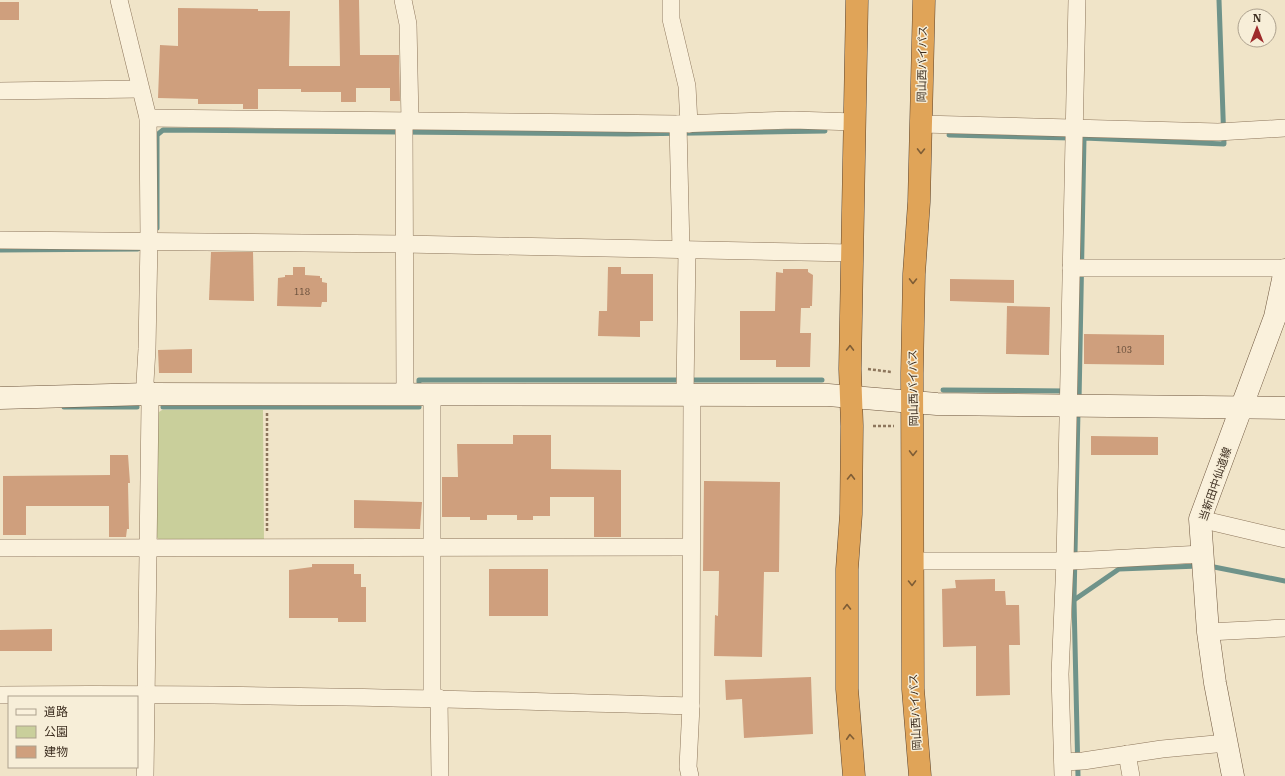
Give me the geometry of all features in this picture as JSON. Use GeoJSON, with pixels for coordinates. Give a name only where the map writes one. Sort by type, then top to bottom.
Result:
{"type":"FeatureCollection","features":[{"type":"Feature","properties":{"kind":"highway"},"geometry":{"type":"LineString","coordinates":[[854,776],[847,681],[847,570],[851,514],[852,426],[850,369],[857,0]]}},
{"type":"Feature","properties":{"kind":"highway","name":"岡山西バイパス"},"geometry":{"type":"LineString","coordinates":[[920,776],[913,689],[912,561],[914,274],[920,202],[924,0]]}},
{"type":"Feature","properties":{"kind":"street"},"geometry":{"type":"LineString","coordinates":[[119,0],[148,118],[149,240],[145,382],[150,404],[145,776]]}},
{"type":"Feature","properties":{"kind":"street"},"geometry":{"type":"LineString","coordinates":[[403,0],[408,24],[404,244],[405,394]]}},
{"type":"Feature","properties":{"kind":"street"},"geometry":{"type":"LineString","coordinates":[[671,0],[671,19],[687,86],[680,129],[690,547],[691,706],[688,767],[690,776]]}},
{"type":"Feature","properties":{"kind":"street"},"geometry":{"type":"LineString","coordinates":[[1077,0],[1074,135],[1078,268],[1072,400],[1072,561],[1060,674],[1070,765],[1162,749],[1226,743]]}},
{"type":"Feature","properties":{"kind":"street"},"geometry":{"type":"LineString","coordinates":[[0,91],[140,90]]}},
{"type":"Feature","properties":{"kind":"street"},"geometry":{"type":"LineString","coordinates":[[148,118],[406,126],[680,129],[793,120],[855,122]]}},
{"type":"Feature","properties":{"kind":"street"},"geometry":{"type":"LineString","coordinates":[[921,124],[1074,135],[1223,132],[1285,128]]}},
{"type":"Feature","properties":{"kind":"street"},"geometry":{"type":"LineString","coordinates":[[0,240],[149,240],[852,252]]}},
{"type":"Feature","properties":{"kind":"street"},"geometry":{"type":"LineString","coordinates":[[1078,268],[1285,269]]}},
{"type":"Feature","properties":{"kind":"street","name":"当新田中仙道線"},"geometry":{"type":"LineString","coordinates":[[1233,776],[1215,683],[1214,632],[1202,561],[1200,519],[1275,317],[1285,269]]}},
{"type":"Feature","properties":{"kind":"street"},"geometry":{"type":"LineString","coordinates":[[0,398],[148,394],[432,394],[687,387],[937,404],[1072,400],[1285,408]]}},
{"type":"Feature","properties":{"kind":"street"},"geometry":{"type":"LineString","coordinates":[[432,394],[431,549],[435,698],[440,776]]}},
{"type":"Feature","properties":{"kind":"street"},"geometry":{"type":"LineString","coordinates":[[1200,519],[1285,539]]}},
{"type":"Feature","properties":{"kind":"street"},"geometry":{"type":"LineString","coordinates":[[0,548],[431,549],[690,547]]}},
{"type":"Feature","properties":{"kind":"street"},"geometry":{"type":"LineString","coordinates":[[912,561],[1202,561]]}},
{"type":"Feature","properties":{"kind":"street"},"geometry":{"type":"LineString","coordinates":[[1214,632],[1285,628]]}},
{"type":"Feature","properties":{"kind":"street"},"geometry":{"type":"LineString","coordinates":[[0,695],[147,694],[435,698],[691,706]]}},
{"type":"Feature","properties":{"kind":"street"},"geometry":{"type":"LineString","coordinates":[[1127,754],[1131,776]]}},
{"type":"Feature","properties":{"kind":"path"},"geometry":{"type":"LineString","coordinates":[[868,369],[891,372]]}},
{"type":"Feature","properties":{"kind":"path"},"geometry":{"type":"LineString","coordinates":[[267,410],[267,548]]}},
{"type":"Feature","properties":{"kind":"path"},"geometry":{"type":"LineString","coordinates":[[873,426],[895,426]]}},
{"type":"Feature","properties":{"kind":"green space"},"geometry":{"type":"Polygon","coordinates":[[[162,410],[263,410],[264,542],[161,542],[154,534],[156,414],[162,410]]]}},
{"type":"Feature","properties":{"kind":"building"},"geometry":{"type":"Polygon","coordinates":[[[339,0],[359,0],[360,55],[399,55],[400,101],[390,101],[390,88],[356,88],[356,102],[341,102],[341,92],[301,92],[301,89],[258,89],[258,109],[243,109],[243,104],[198,104],[198,99],[158,98],[160,45],[178,46],[178,8],[290,11],[289,66],[340,66],[339,0]]]}},
{"type":"Feature","properties":{"kind":"building"},"geometry":{"type":"Polygon","coordinates":[[[0,2],[19,2],[19,20],[0,20],[0,2]]]}},
{"type":"Feature","properties":{"kind":"building"},"geometry":{"type":"Polygon","coordinates":[[[211,252],[253,252],[254,301],[209,300],[211,252]]]}},
{"type":"Feature","properties":{"kind":"building"},"geometry":{"type":"Polygon","coordinates":[[[293,267],[305,267],[305,275],[320,276],[320,278],[322,278],[322,282],[327,283],[327,302],[322,302],[321,307],[277,306],[278,278],[285,277],[285,275],[293,275],[293,267]]]}},
{"type":"Feature","properties":{"kind":"building"},"geometry":{"type":"Polygon","coordinates":[[[608,267],[621,267],[621,274],[653,274],[653,321],[640,321],[640,337],[598,336],[599,311],[607,311],[608,267]]]}},
{"type":"Feature","properties":{"kind":"building"},"geometry":{"type":"Polygon","coordinates":[[[783,269],[808,269],[808,272],[813,275],[812,306],[810,306],[810,308],[801,308],[800,333],[811,333],[810,367],[776,367],[776,360],[740,360],[740,311],[775,311],[776,272],[783,273],[783,269]]]}},
{"type":"Feature","properties":{"kind":"building"},"geometry":{"type":"Polygon","coordinates":[[[950,279],[1014,280],[1014,303],[950,301],[950,279]]]}},
{"type":"Feature","properties":{"kind":"building"},"geometry":{"type":"Polygon","coordinates":[[[1007,306],[1050,307],[1049,355],[1006,354],[1007,306]]]}},
{"type":"Feature","properties":{"kind":"building"},"geometry":{"type":"Polygon","coordinates":[[[1084,334],[1164,335],[1164,365],[1084,364],[1084,334]]]}},
{"type":"Feature","properties":{"kind":"building"},"geometry":{"type":"Polygon","coordinates":[[[192,349],[192,373],[159,373],[158,350],[192,349]]]}},
{"type":"Feature","properties":{"kind":"building"},"geometry":{"type":"Polygon","coordinates":[[[513,435],[551,435],[551,469],[621,470],[621,537],[594,537],[594,497],[550,497],[550,516],[533,516],[533,520],[517,520],[517,515],[487,515],[487,520],[470,520],[470,517],[442,517],[442,477],[458,477],[457,444],[513,444],[513,435]]]}},
{"type":"Feature","properties":{"kind":"building"},"geometry":{"type":"Polygon","coordinates":[[[1091,436],[1158,437],[1158,455],[1091,455],[1091,436]]]}},
{"type":"Feature","properties":{"kind":"building"},"geometry":{"type":"Polygon","coordinates":[[[110,455],[128,455],[130,483],[128,483],[129,529],[127,529],[126,537],[109,537],[109,506],[26,506],[26,535],[3,535],[3,476],[110,475],[110,455]]]}},
{"type":"Feature","properties":{"kind":"building"},"geometry":{"type":"Polygon","coordinates":[[[704,481],[780,482],[779,572],[764,572],[762,657],[714,656],[715,615],[718,616],[719,571],[703,571],[704,481]]]}},
{"type":"Feature","properties":{"kind":"building"},"geometry":{"type":"Polygon","coordinates":[[[354,500],[422,502],[420,529],[354,528],[354,500]]]}},
{"type":"Feature","properties":{"kind":"building"},"geometry":{"type":"Polygon","coordinates":[[[312,564],[354,564],[354,574],[361,574],[361,587],[366,587],[366,622],[338,622],[338,618],[289,618],[289,570],[312,567],[312,564]]]}},
{"type":"Feature","properties":{"kind":"building"},"geometry":{"type":"Polygon","coordinates":[[[489,569],[548,569],[548,616],[489,616],[489,569]]]}},
{"type":"Feature","properties":{"kind":"building"},"geometry":{"type":"Polygon","coordinates":[[[995,579],[995,591],[1005,591],[1006,605],[1019,605],[1020,645],[1009,645],[1010,695],[976,696],[976,646],[943,647],[942,589],[956,588],[955,580],[995,579]]]}},
{"type":"Feature","properties":{"kind":"building"},"geometry":{"type":"Polygon","coordinates":[[[52,629],[52,651],[0,651],[0,630],[52,629]]]}},
{"type":"Feature","properties":{"kind":"building"},"geometry":{"type":"Polygon","coordinates":[[[811,677],[813,734],[744,738],[742,699],[726,700],[725,680],[811,677]]]}},
{"type":"Feature","properties":{"kind":"waterway"},"geometry":{"type":"LineString","coordinates":[[1079,401],[1084,138],[1224,144],[1219,0]]}},
{"type":"Feature","properties":{"kind":"waterway"},"geometry":{"type":"LineString","coordinates":[[157,228],[157,135],[163,130],[627,134],[825,131]]}},
{"type":"Feature","properties":{"kind":"waterway"},"geometry":{"type":"LineString","coordinates":[[949,135],[1071,138]]}},
{"type":"Feature","properties":{"kind":"waterway"},"geometry":{"type":"LineString","coordinates":[[0,250],[138,249]]}},
{"type":"Feature","properties":{"kind":"waterway"},"geometry":{"type":"LineString","coordinates":[[419,382],[419,380],[822,380]]}},
{"type":"Feature","properties":{"kind":"waterway"},"geometry":{"type":"LineString","coordinates":[[943,390],[1066,391]]}},
{"type":"Feature","properties":{"kind":"waterway"},"geometry":{"type":"LineString","coordinates":[[163,407],[419,406]]}},
{"type":"Feature","properties":{"kind":"waterway"},"geometry":{"type":"LineString","coordinates":[[64,407],[137,407]]}},
{"type":"Feature","properties":{"kind":"waterway"},"geometry":{"type":"LineString","coordinates":[[1078,411],[1074,600],[1078,776]]}},
{"type":"Feature","properties":{"kind":"waterway"},"geometry":{"type":"LineString","coordinates":[[1074,600],[1119,569],[1199,566]]}},
{"type":"Feature","properties":{"kind":"waterway"},"geometry":{"type":"LineString","coordinates":[[1209,566],[1285,581]]}}]}
